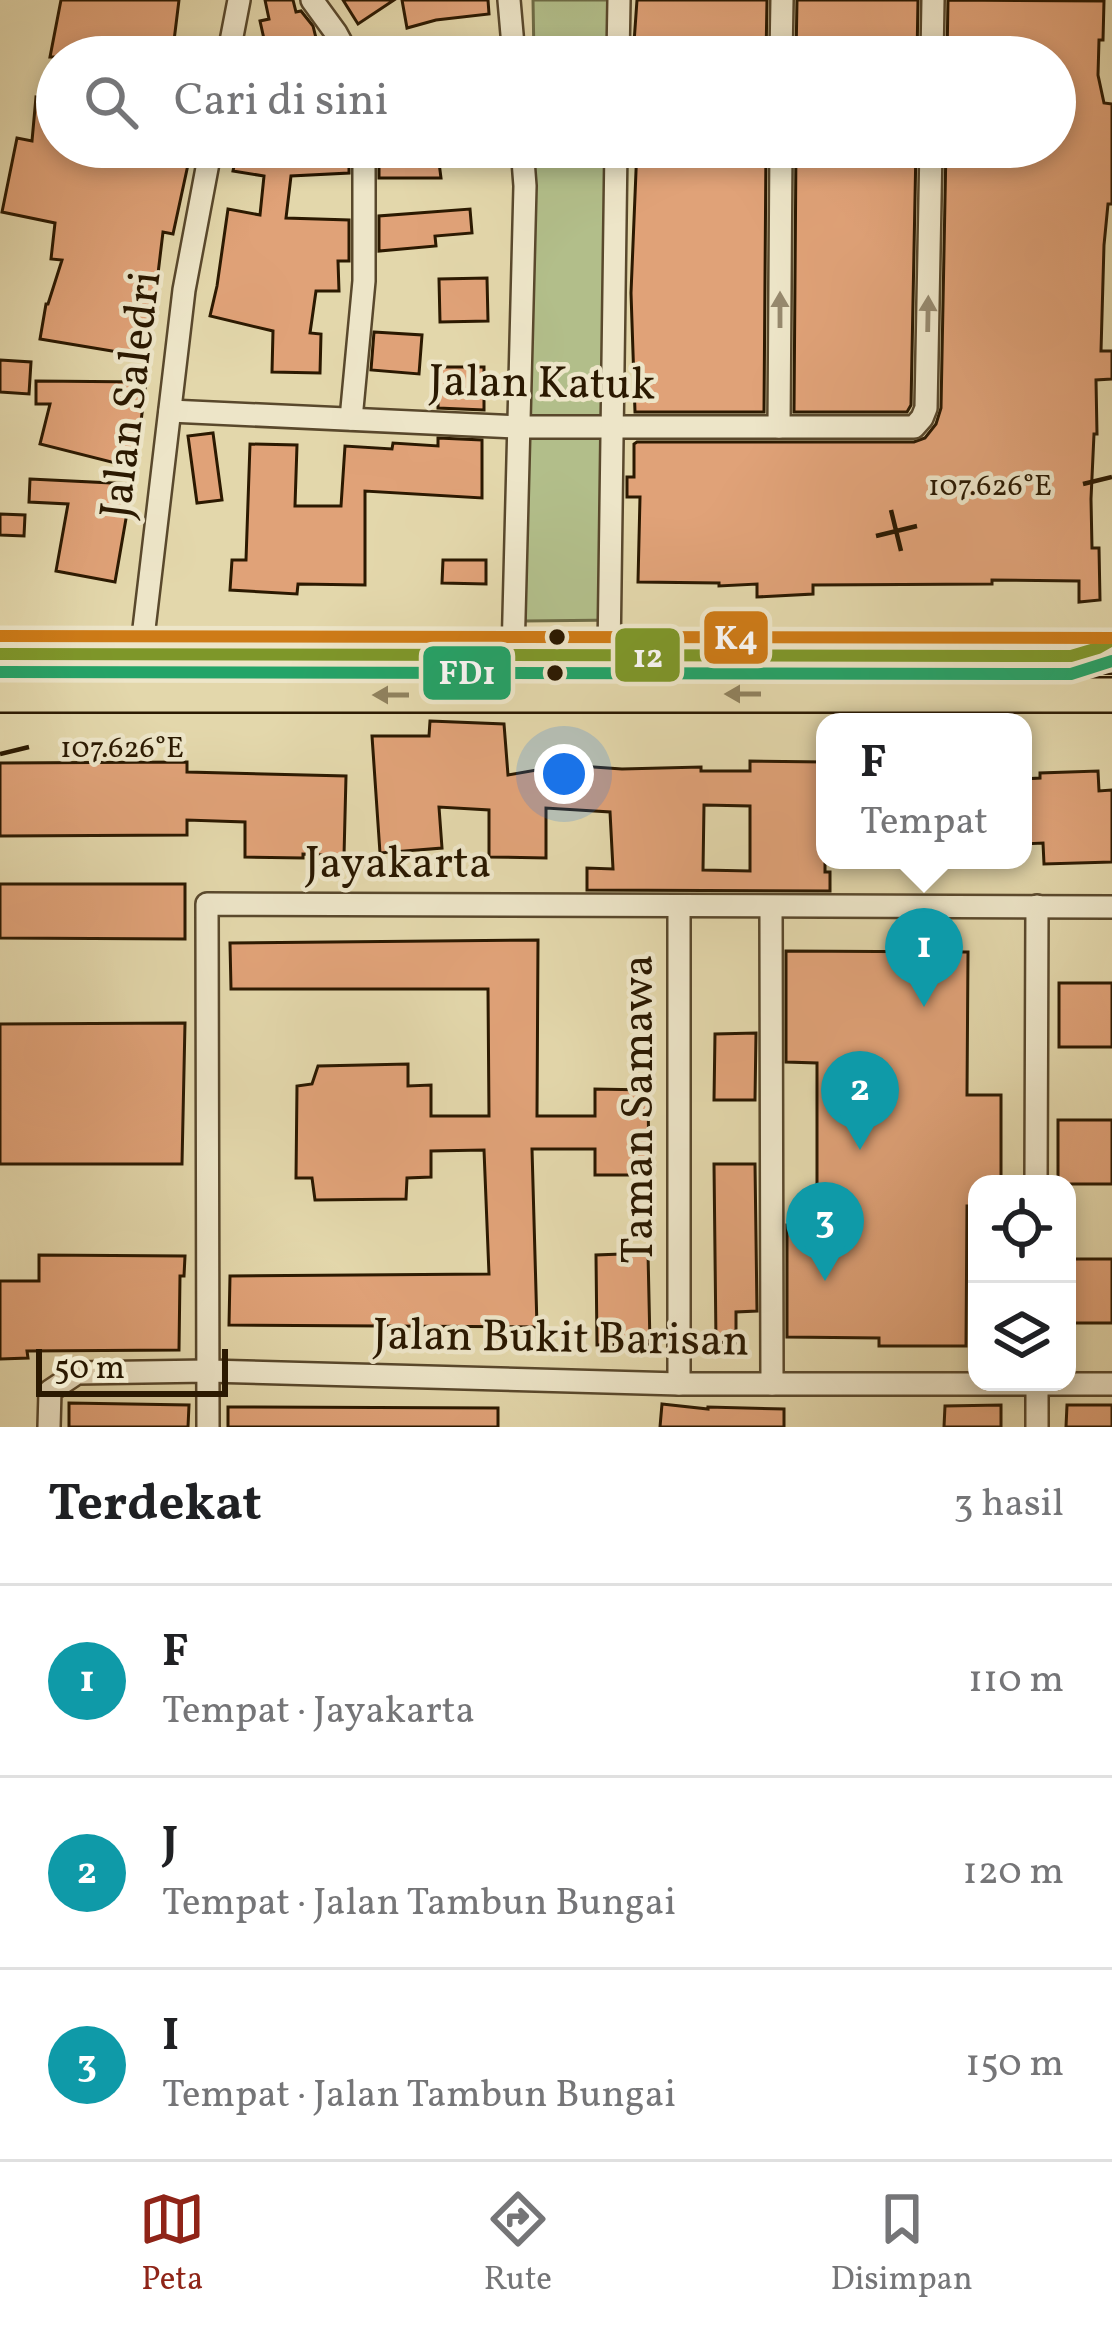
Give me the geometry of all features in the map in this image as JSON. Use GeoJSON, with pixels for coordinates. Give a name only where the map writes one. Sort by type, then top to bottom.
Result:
{"type":"FeatureCollection","features":[{"type":"Feature","properties":{"kind":"main road"},"geometry":{"type":"LineString","coordinates":[[1071,656],[1112,640]]}},
{"type":"Feature","properties":{"kind":"main road"},"geometry":{"type":"LineString","coordinates":[[11,652],[1112,656]]}},
{"type":"Feature","properties":{"kind":"main road"},"geometry":{"type":"LineString","coordinates":[[0,695],[1112,695]]}},
{"type":"Feature","properties":{"kind":"street"},"geometry":{"type":"LineString","coordinates":[[232,36],[239,0]]}},
{"type":"Feature","properties":{"kind":"street"},"geometry":{"type":"LineString","coordinates":[[312,0],[338,36]]}},
{"type":"Feature","properties":{"kind":"street"},"geometry":{"type":"LineString","coordinates":[[509,0],[512,36]]}},
{"type":"Feature","properties":{"kind":"street"},"geometry":{"type":"LineString","coordinates":[[618,36],[619,0]]}},
{"type":"Feature","properties":{"kind":"street"},"geometry":{"type":"LineString","coordinates":[[782,0],[782,36]]}},
{"type":"Feature","properties":{"kind":"street"},"geometry":{"type":"LineString","coordinates":[[932,36],[933,0]]}},
{"type":"Feature","properties":{"kind":"street","name":"Jalan Saledri"},"geometry":{"type":"LineString","coordinates":[[141,654],[184,290],[207,168]]}},
{"type":"Feature","properties":{"kind":"street"},"geometry":{"type":"LineString","coordinates":[[351,419],[364,281],[364,168]]}},
{"type":"Feature","properties":{"kind":"street"},"geometry":{"type":"LineString","coordinates":[[513,655],[524,168]]}},
{"type":"Feature","properties":{"kind":"street"},"geometry":{"type":"LineString","coordinates":[[609,656],[616,168]]}},
{"type":"Feature","properties":{"kind":"street"},"geometry":{"type":"LineString","coordinates":[[779,427],[781,168]]}},
{"type":"Feature","properties":{"kind":"street","name":"Jalan Katuk"},"geometry":{"type":"LineString","coordinates":[[170,411],[518,427],[914,427],[926,407],[931,168]]}},
{"type":"Feature","properties":{"kind":"street","name":"Jayakarta"},"geometry":{"type":"LineString","coordinates":[[208,1427],[207,904],[1112,908]]}},
{"type":"Feature","properties":{"kind":"street","name":"Taman Samawa"},"geometry":{"type":"LineString","coordinates":[[679,906],[679,1384]]}},
{"type":"Feature","properties":{"kind":"street"},"geometry":{"type":"LineString","coordinates":[[1036,1175],[1037,906]]}},
{"type":"Feature","properties":{"kind":"street"},"geometry":{"type":"LineString","coordinates":[[771,908],[772,1384]]}},
{"type":"Feature","properties":{"kind":"street","name":"Jalan Bukit Barisan"},"geometry":{"type":"LineString","coordinates":[[49,1427],[50,1391],[77,1373],[208,1371],[679,1384],[968,1383]]}},
{"type":"Feature","properties":{"kind":"street","name":"Jalan Bukit Barisan"},"geometry":{"type":"LineString","coordinates":[[1076,1384],[1112,1384]]}},
{"type":"Feature","properties":{"kind":"street"},"geometry":{"type":"LineString","coordinates":[[1037,1391],[1037,1427]]}},
{"type":"Feature","properties":{"kind":"green space"},"geometry":{"type":"Polygon","coordinates":[[[533,0],[614,0],[615,36],[534,36],[533,0]]]}},
{"type":"Feature","properties":{"kind":"green space"},"geometry":{"type":"Polygon","coordinates":[[[533,168],[615,168],[619,620],[525,621],[533,168]]]}},
{"type":"Feature","properties":{"kind":"building"},"geometry":{"type":"Polygon","coordinates":[[[61,0],[179,0],[175,36],[54,36],[61,0]]]}},
{"type":"Feature","properties":{"kind":"building"},"geometry":{"type":"Polygon","coordinates":[[[265,0],[293,0],[296,12],[301,11],[316,36],[263,36],[260,21],[269,19],[265,0]]]}},
{"type":"Feature","properties":{"kind":"building"},"geometry":{"type":"Polygon","coordinates":[[[343,0],[394,0],[358,24],[343,0]]]}},
{"type":"Feature","properties":{"kind":"building"},"geometry":{"type":"Polygon","coordinates":[[[402,0],[488,0],[489,14],[407,28],[402,0]]]}},
{"type":"Feature","properties":{"kind":"building"},"geometry":{"type":"Polygon","coordinates":[[[637,0],[767,0],[766,36],[634,36],[637,0]]]}},
{"type":"Feature","properties":{"kind":"building"},"geometry":{"type":"Polygon","coordinates":[[[797,0],[918,0],[917,36],[796,36],[797,0]]]}},
{"type":"Feature","properties":{"kind":"building"},"geometry":{"type":"Polygon","coordinates":[[[948,0],[1104,1],[1098,75],[1104,103],[1112,104],[1112,204],[1108,204],[1104,245],[1101,351],[1112,351],[1112,379],[1096,380],[1091,499],[1092,548],[1099,548],[1100,600],[1079,602],[1079,581],[813,585],[813,594],[757,597],[757,584],[638,582],[640,497],[627,497],[637,442],[914,442],[925,438],[936,424],[941,408],[946,168],[1076,168],[1076,36],[947,36],[948,0]]]}},
{"type":"Feature","properties":{"kind":"building"},"geometry":{"type":"Polygon","coordinates":[[[36,97],[36,168],[187,168],[173,234],[163,232],[148,357],[40,339],[46,304],[62,260],[51,259],[55,223],[2,212],[17,138],[32,141],[36,97]]]}},
{"type":"Feature","properties":{"kind":"building"},"geometry":{"type":"Polygon","coordinates":[[[349,168],[349,173],[291,176],[286,218],[349,220],[349,261],[338,261],[339,291],[316,291],[310,333],[321,334],[320,373],[272,372],[273,331],[210,316],[228,209],[260,215],[264,176],[233,171],[349,168]]]}},
{"type":"Feature","properties":{"kind":"building"},"geometry":{"type":"Polygon","coordinates":[[[379,168],[440,168],[441,178],[379,178],[379,168]]]}},
{"type":"Feature","properties":{"kind":"building"},"geometry":{"type":"Polygon","coordinates":[[[636,168],[766,168],[764,412],[635,412],[631,293],[636,168]]]}},
{"type":"Feature","properties":{"kind":"building"},"geometry":{"type":"Polygon","coordinates":[[[796,168],[916,168],[911,405],[907,412],[794,412],[796,168]]]}},
{"type":"Feature","properties":{"kind":"building"},"geometry":{"type":"Polygon","coordinates":[[[470,209],[472,233],[435,236],[436,246],[379,251],[379,216],[470,209]]]}},
{"type":"Feature","properties":{"kind":"building"},"geometry":{"type":"Polygon","coordinates":[[[487,278],[488,321],[440,322],[439,279],[487,278]]]}},
{"type":"Feature","properties":{"kind":"building"},"geometry":{"type":"Polygon","coordinates":[[[374,332],[422,335],[419,374],[371,370],[374,332]]]}},
{"type":"Feature","properties":{"kind":"building"},"geometry":{"type":"Polygon","coordinates":[[[0,360],[31,362],[29,394],[0,392],[0,360]]]}},
{"type":"Feature","properties":{"kind":"building"},"geometry":{"type":"Polygon","coordinates":[[[438,367],[484,367],[484,410],[438,408],[438,367]]]}},
{"type":"Feature","properties":{"kind":"building"},"geometry":{"type":"Polygon","coordinates":[[[36,381],[146,382],[135,468],[40,444],[50,404],[36,404],[36,381]]]}},
{"type":"Feature","properties":{"kind":"building"},"geometry":{"type":"Polygon","coordinates":[[[213,433],[222,500],[197,503],[188,436],[213,433]]]}},
{"type":"Feature","properties":{"kind":"building"},"geometry":{"type":"Polygon","coordinates":[[[438,438],[482,440],[482,498],[365,491],[365,585],[298,584],[297,594],[230,590],[232,560],[246,560],[250,444],[297,445],[295,506],[341,506],[345,446],[438,446],[438,438]]]}},
{"type":"Feature","properties":{"kind":"building"},"geometry":{"type":"Polygon","coordinates":[[[30,479],[132,484],[115,582],[56,571],[68,504],[29,502],[30,479]]]}},
{"type":"Feature","properties":{"kind":"building"},"geometry":{"type":"Polygon","coordinates":[[[0,514],[25,515],[24,536],[0,535],[0,514]]]}},
{"type":"Feature","properties":{"kind":"building"},"geometry":{"type":"Polygon","coordinates":[[[443,560],[486,560],[486,584],[442,583],[443,560]]]}},
{"type":"Feature","properties":{"kind":"building"},"geometry":{"type":"Polygon","coordinates":[[[430,721],[504,724],[508,775],[565,765],[750,771],[750,761],[816,762],[816,869],[830,872],[830,891],[587,890],[587,868],[613,869],[610,812],[546,808],[546,858],[489,857],[489,810],[439,807],[442,848],[380,853],[372,736],[429,736],[430,721]],[[704,805],[703,870],[750,871],[750,806],[704,805]]]}},
{"type":"Feature","properties":{"kind":"building"},"geometry":{"type":"Polygon","coordinates":[[[187,762],[187,772],[346,776],[344,856],[245,857],[245,822],[187,820],[187,835],[0,836],[0,763],[187,762]]]}},
{"type":"Feature","properties":{"kind":"building"},"geometry":{"type":"Polygon","coordinates":[[[1098,771],[1099,791],[1112,790],[1112,862],[1044,864],[1043,843],[1032,844],[1032,778],[1040,778],[1040,773],[1098,771]]]}},
{"type":"Feature","properties":{"kind":"building"},"geometry":{"type":"Polygon","coordinates":[[[0,884],[185,884],[185,939],[0,938],[0,884]]]}},
{"type":"Feature","properties":{"kind":"building"},"geometry":{"type":"Polygon","coordinates":[[[538,940],[537,1116],[595,1116],[595,1089],[648,1090],[649,1175],[595,1175],[595,1149],[532,1149],[537,1327],[229,1325],[230,1276],[489,1274],[484,1150],[431,1151],[431,1177],[407,1178],[406,1199],[315,1200],[312,1178],[296,1178],[297,1086],[312,1084],[318,1066],[408,1064],[408,1086],[431,1085],[431,1116],[489,1116],[488,989],[231,989],[230,943],[538,940]]]}},
{"type":"Feature","properties":{"kind":"building"},"geometry":{"type":"Polygon","coordinates":[[[786,951],[968,952],[967,1095],[1001,1095],[1001,1175],[968,1175],[966,1346],[879,1346],[879,1338],[787,1337],[787,1225],[817,1225],[817,1063],[786,1062],[786,951]]]}},
{"type":"Feature","properties":{"kind":"building"},"geometry":{"type":"Polygon","coordinates":[[[1059,983],[1112,983],[1112,1047],[1059,1047],[1059,983]]]}},
{"type":"Feature","properties":{"kind":"building"},"geometry":{"type":"Polygon","coordinates":[[[185,1023],[182,1164],[0,1164],[0,1024],[185,1023]]]}},
{"type":"Feature","properties":{"kind":"building"},"geometry":{"type":"Polygon","coordinates":[[[756,1033],[755,1100],[714,1100],[715,1034],[756,1033]]]}},
{"type":"Feature","properties":{"kind":"building"},"geometry":{"type":"Polygon","coordinates":[[[1058,1120],[1112,1120],[1112,1184],[1076,1184],[1076,1175],[1058,1175],[1058,1120]]]}},
{"type":"Feature","properties":{"kind":"building"},"geometry":{"type":"Polygon","coordinates":[[[714,1164],[755,1164],[757,1311],[736,1312],[736,1343],[716,1342],[714,1164]]]}},
{"type":"Feature","properties":{"kind":"building"},"geometry":{"type":"Polygon","coordinates":[[[648,1253],[650,1344],[597,1345],[596,1255],[648,1253]]]}},
{"type":"Feature","properties":{"kind":"building"},"geometry":{"type":"Polygon","coordinates":[[[39,1255],[185,1256],[184,1276],[180,1276],[179,1350],[27,1351],[28,1358],[0,1359],[0,1281],[39,1281],[39,1255]]]}},
{"type":"Feature","properties":{"kind":"building"},"geometry":{"type":"Polygon","coordinates":[[[1076,1259],[1112,1259],[1112,1323],[1076,1323],[1076,1259]]]}},
{"type":"Feature","properties":{"kind":"building"},"geometry":{"type":"Polygon","coordinates":[[[69,1403],[189,1405],[188,1427],[69,1427],[69,1403]]]}},
{"type":"Feature","properties":{"kind":"building"},"geometry":{"type":"Polygon","coordinates":[[[662,1404],[784,1409],[784,1427],[660,1427],[662,1404]]]}},
{"type":"Feature","properties":{"kind":"building"},"geometry":{"type":"Polygon","coordinates":[[[1001,1405],[1001,1427],[944,1427],[945,1406],[1001,1405]]]}},
{"type":"Feature","properties":{"kind":"building"},"geometry":{"type":"Polygon","coordinates":[[[1067,1405],[1112,1405],[1112,1427],[1066,1427],[1067,1405]]]}},
{"type":"Feature","properties":{"kind":"building"},"geometry":{"type":"Polygon","coordinates":[[[228,1407],[498,1408],[498,1427],[228,1427],[228,1407]]]}},
{"type":"Feature","properties":{"kind":"transit line","name":"K4"},"geometry":{"type":"LineString","coordinates":[[0,636],[1112,638]]}},
{"type":"Feature","properties":{"kind":"transit line","name":"12"},"geometry":{"type":"LineString","coordinates":[[0,654],[1071,656],[1112,640]]}},
{"type":"Feature","properties":{"kind":"transit line","name":"FD1"},"geometry":{"type":"LineString","coordinates":[[0,672],[1071,674],[1112,661]]}},
{"type":"Feature","properties":{"kind":"place","name":"F"},"geometry":{"type":"Point","coordinates":[924,1007]}},
{"type":"Feature","properties":{"kind":"place","name":"J"},"geometry":{"type":"Point","coordinates":[860,1150]}},
{"type":"Feature","properties":{"kind":"place","name":"I"},"geometry":{"type":"Point","coordinates":[825,1281]}}]}
